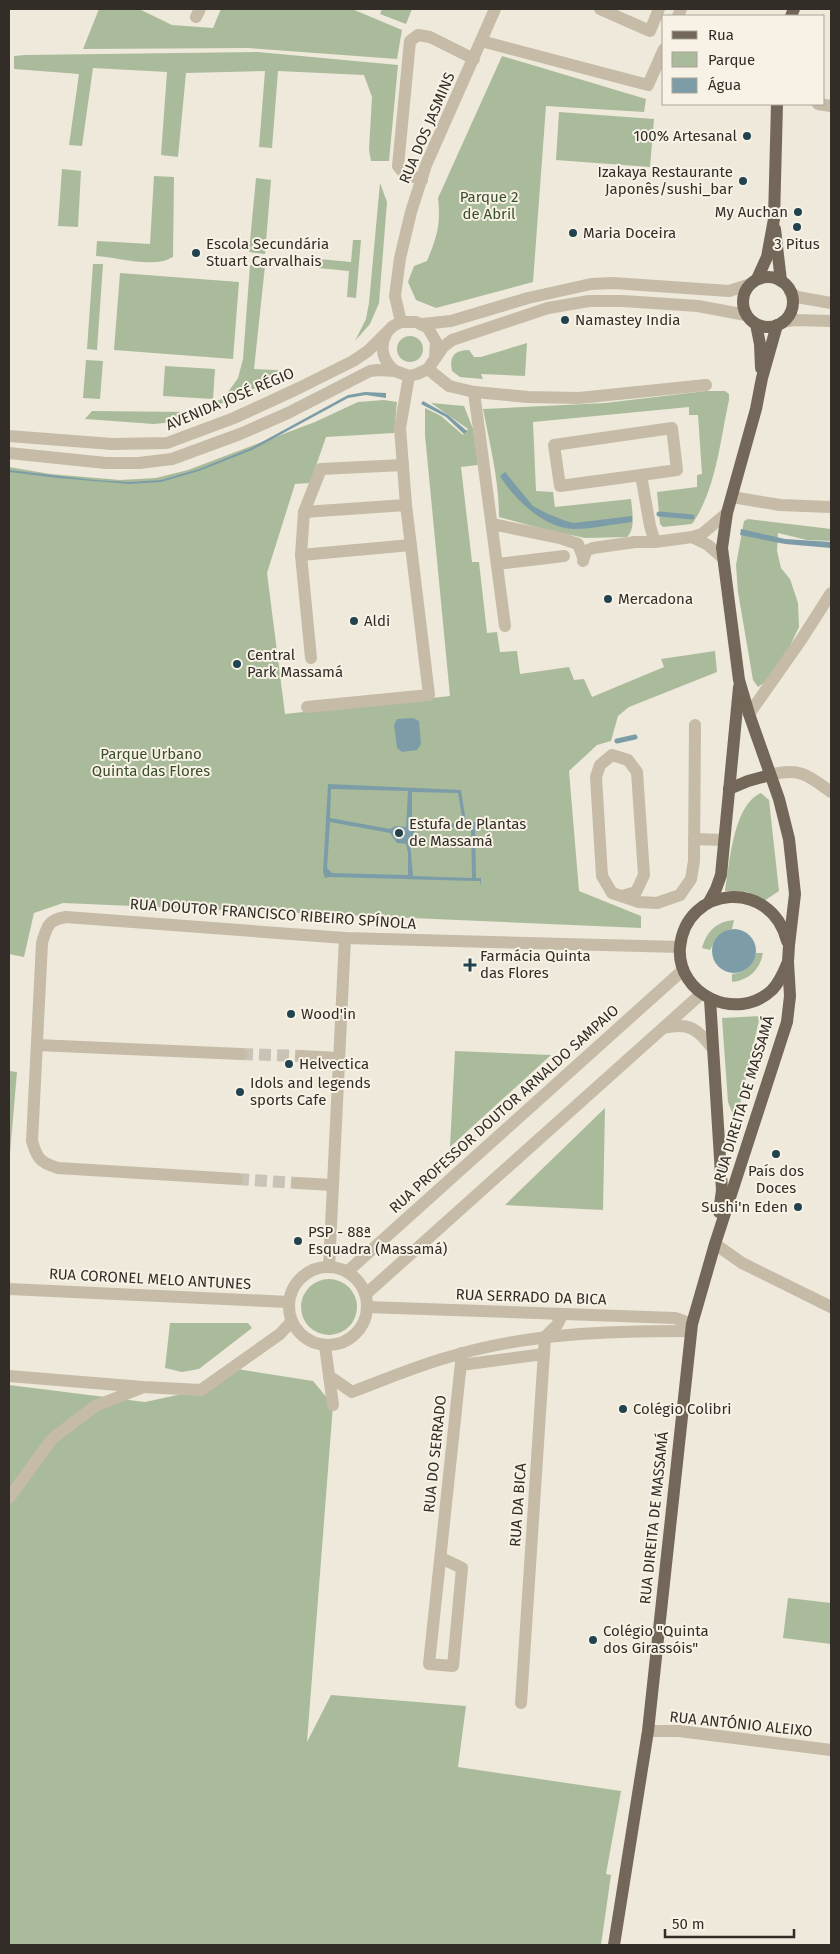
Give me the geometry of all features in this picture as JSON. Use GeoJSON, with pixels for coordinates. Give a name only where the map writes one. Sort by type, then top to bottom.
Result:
{"type":"FeatureCollection","features":[{"type":"Feature","properties":{"kind":"main road"},"geometry":{"type":"LineString","coordinates":[[777,105],[774,219],[781,281]]}},
{"type":"Feature","properties":{"kind":"main road"},"geometry":{"type":"LineString","coordinates":[[754,282],[774,278],[781,281],[790,292],[792,298],[790,312],[780,324],[770,327],[756,324],[746,315],[743,307],[745,290],[754,282],[767,257],[774,219]]}},
{"type":"Feature","properties":{"kind":"main road","name":"RUA DIREITA DE MASSAMÁ"},"geometry":{"type":"LineString","coordinates":[[756,324],[760,344],[762,378]]}},
{"type":"Feature","properties":{"kind":"main road","name":"RUA DIREITA DE MASSAMÁ"},"geometry":{"type":"LineString","coordinates":[[614,1945],[648,1732],[691,1327],[715,1244],[786,1022],[790,996],[788,962],[795,894],[790,848],[779,799],[739,680],[722,539],[727,513],[756,409],[762,378],[780,324]]}},
{"type":"Feature","properties":{"kind":"main road","name":"RUA DIREITA DE MASSAMÁ"},"geometry":{"type":"LineString","coordinates":[[739,680],[721,875],[709,902],[695,914],[684,929],[680,946],[683,970],[690,983],[705,997],[725,1004],[742,1005],[758,1000],[772,991],[782,977],[788,962]]}},
{"type":"Feature","properties":{"kind":"main road"},"geometry":{"type":"LineString","coordinates":[[729,789],[770,775]]}},
{"type":"Feature","properties":{"kind":"main road","name":"RUA DIREITA DE MASSAMÁ"},"geometry":{"type":"LineString","coordinates":[[709,902],[726,897],[744,897],[760,902],[774,913],[784,928],[789,945]]}},
{"type":"Feature","properties":{"kind":"main road","name":"RUA DIREITA DE MASSAMÁ"},"geometry":{"type":"LineString","coordinates":[[705,997],[713,1049],[722,1190],[715,1244]]}},
{"type":"Feature","properties":{"kind":"street","name":"RUA DOS JASMINS"},"geometry":{"type":"LineString","coordinates":[[400,322],[395,296],[398,266],[405,235],[426,165],[495,9]]}},
{"type":"Feature","properties":{"kind":"street"},"geometry":{"type":"LineString","coordinates":[[600,9],[650,31],[659,9]]}},
{"type":"Feature","properties":{"kind":"street"},"geometry":{"type":"LineString","coordinates":[[422,180],[404,173],[398,166],[410,41],[418,35],[430,37],[474,59]]}},
{"type":"Feature","properties":{"kind":"street"},"geometry":{"type":"LineString","coordinates":[[481,41],[648,84],[662,53]]}},
{"type":"Feature","properties":{"kind":"street"},"geometry":{"type":"LineString","coordinates":[[422,324],[451,321],[528,298],[591,284],[613,283],[728,291],[754,282]]}},
{"type":"Feature","properties":{"kind":"street"},"geometry":{"type":"LineString","coordinates":[[790,292],[797,297],[831,303]]}},
{"type":"Feature","properties":{"kind":"street"},"geometry":{"type":"LineString","coordinates":[[9,453],[106,463],[138,463],[172,459],[240,434],[288,413],[370,371],[394,371],[409,376],[417,374],[428,369],[442,347],[452,340],[548,308],[589,301],[623,301],[698,306],[746,315]]}},
{"type":"Feature","properties":{"kind":"street"},"geometry":{"type":"LineString","coordinates":[[780,324],[801,320],[831,321]]}},
{"type":"Feature","properties":{"kind":"street"},"geometry":{"type":"LineString","coordinates":[[400,322],[422,324],[433,334],[436,350],[435,357]]}},
{"type":"Feature","properties":{"kind":"street","name":"AVENIDA JOSÉ RÉGIO"},"geometry":{"type":"LineString","coordinates":[[9,436],[112,444],[167,443],[234,418],[353,361],[368,351],[400,322]]}},
{"type":"Feature","properties":{"kind":"street"},"geometry":{"type":"LineString","coordinates":[[388,332],[383,342],[382,350],[388,366],[394,371]]}},
{"type":"Feature","properties":{"kind":"street"},"geometry":{"type":"LineString","coordinates":[[428,369],[449,386],[474,392],[528,397],[579,398],[706,385]]}},
{"type":"Feature","properties":{"kind":"street"},"geometry":{"type":"LineString","coordinates":[[307,707],[429,695],[406,505],[400,428],[409,376]]}},
{"type":"Feature","properties":{"kind":"street"},"geometry":{"type":"LineString","coordinates":[[474,392],[505,626]]}},
{"type":"Feature","properties":{"kind":"street"},"geometry":{"type":"LineString","coordinates":[[672,428],[678,470],[641,474],[560,486],[554,445],[672,428]]}},
{"type":"Feature","properties":{"kind":"street"},"geometry":{"type":"LineString","coordinates":[[311,658],[302,555],[304,512],[321,469],[403,464]]}},
{"type":"Feature","properties":{"kind":"street"},"geometry":{"type":"LineString","coordinates":[[641,474],[650,526],[660,545]]}},
{"type":"Feature","properties":{"kind":"street"},"geometry":{"type":"LineString","coordinates":[[732,497],[780,505],[831,507]]}},
{"type":"Feature","properties":{"kind":"street"},"geometry":{"type":"LineString","coordinates":[[304,512],[406,505]]}},
{"type":"Feature","properties":{"kind":"street"},"geometry":{"type":"LineString","coordinates":[[492,524],[560,538],[578,544],[583,559],[586,552],[593,548],[635,542],[660,545],[702,534],[727,513]]}},
{"type":"Feature","properties":{"kind":"street"},"geometry":{"type":"LineString","coordinates":[[692,537],[708,545],[723,558]]}},
{"type":"Feature","properties":{"kind":"street"},"geometry":{"type":"LineString","coordinates":[[302,555],[411,545]]}},
{"type":"Feature","properties":{"kind":"street"},"geometry":{"type":"LineString","coordinates":[[498,564],[564,556]]}},
{"type":"Feature","properties":{"kind":"street"},"geometry":{"type":"LineString","coordinates":[[749,714],[801,640],[831,593]]}},
{"type":"Feature","properties":{"kind":"street"},"geometry":{"type":"LineString","coordinates":[[622,896],[636,892],[644,875],[637,772],[628,760],[612,755],[600,764],[596,777],[602,876],[612,893],[638,902],[658,903],[680,895],[691,879],[694,861],[695,725]]}},
{"type":"Feature","properties":{"kind":"street"},"geometry":{"type":"LineString","coordinates":[[770,775],[794,771],[806,774],[831,792]]}},
{"type":"Feature","properties":{"kind":"street"},"geometry":{"type":"LineString","coordinates":[[694,839],[724,840]]}},
{"type":"Feature","properties":{"kind":"street","name":"RUA DOUTOR FRANCISCO RIBEIRO SPÍNOLA"},"geometry":{"type":"LineString","coordinates":[[37,1045],[42,943],[47,927],[54,919],[66,917],[344,938],[680,946]]}},
{"type":"Feature","properties":{"kind":"street"},"geometry":{"type":"LineString","coordinates":[[329,1267],[344,938]]}},
{"type":"Feature","properties":{"kind":"street","name":"RUA PROFESSOR DOUTOR ARNALDO SAMPAIO"},"geometry":{"type":"LineString","coordinates":[[347,1272],[683,970]]}},
{"type":"Feature","properties":{"kind":"street"},"geometry":{"type":"LineString","coordinates":[[367,1301],[661,1029],[705,997]]}},
{"type":"Feature","properties":{"kind":"street"},"geometry":{"type":"LineString","coordinates":[[661,1029],[677,1025],[692,1027],[703,1036],[713,1049]]}},
{"type":"Feature","properties":{"kind":"street"},"geometry":{"type":"LineString","coordinates":[[237,1179],[58,1168],[43,1164],[35,1152],[32,1141],[37,1045],[241,1054]]}},
{"type":"Feature","properties":{"kind":"street"},"geometry":{"type":"LineString","coordinates":[[301,1056],[339,1058]]}},
{"type":"Feature","properties":{"kind":"street"},"geometry":{"type":"LineString","coordinates":[[297,1183],[332,1185]]}},
{"type":"Feature","properties":{"kind":"street"},"geometry":{"type":"LineString","coordinates":[[715,1244],[742,1263],[831,1307]]}},
{"type":"Feature","properties":{"kind":"street"},"geometry":{"type":"LineString","coordinates":[[329,1267],[347,1272],[362,1285],[367,1301],[365,1320],[359,1331],[349,1340],[337,1345],[325,1346],[314,1343],[305,1338],[292,1321],[289,1312],[289,1302],[292,1290],[307,1273],[318,1268],[329,1267]]}},
{"type":"Feature","properties":{"kind":"street","name":"RUA CORONEL MELO ANTUNES"},"geometry":{"type":"LineString","coordinates":[[9,1289],[289,1302]]}},
{"type":"Feature","properties":{"kind":"street","name":"RUA SERRADO DA BICA"},"geometry":{"type":"LineString","coordinates":[[367,1301],[562,1315],[675,1318],[691,1327]]}},
{"type":"Feature","properties":{"kind":"street"},"geometry":{"type":"LineString","coordinates":[[545,1337],[557,1326],[562,1315]]}},
{"type":"Feature","properties":{"kind":"street"},"geometry":{"type":"LineString","coordinates":[[9,1376],[201,1390],[280,1334],[292,1321]]}},
{"type":"Feature","properties":{"kind":"street"},"geometry":{"type":"LineString","coordinates":[[329,1376],[352,1392],[512,1342],[545,1337],[691,1327]]}},
{"type":"Feature","properties":{"kind":"street","name":"RUA DA BICA"},"geometry":{"type":"LineString","coordinates":[[521,1703],[545,1337]]}},
{"type":"Feature","properties":{"kind":"street"},"geometry":{"type":"LineString","coordinates":[[325,1346],[333,1405]]}},
{"type":"Feature","properties":{"kind":"street"},"geometry":{"type":"LineString","coordinates":[[462,1359],[544,1354]]}},
{"type":"Feature","properties":{"kind":"street","name":"RUA DO SERRADO"},"geometry":{"type":"LineString","coordinates":[[441,1558],[462,1568],[452,1666],[429,1664],[462,1359]]}},
{"type":"Feature","properties":{"kind":"street"},"geometry":{"type":"LineString","coordinates":[[9,1498],[52,1439],[95,1406],[143,1387]]}},
{"type":"Feature","properties":{"kind":"street","name":"RUA ANTÓNIO ALEIXO"},"geometry":{"type":"LineString","coordinates":[[648,1732],[680,1731],[831,1750]]}},
{"type":"Feature","properties":{"kind":"green space"},"geometry":{"type":"Polygon","coordinates":[[[99,9],[139,9],[172,25],[213,28],[221,9],[352,9],[402,30],[397,59],[248,48],[83,49],[99,9]]]}},
{"type":"Feature","properties":{"kind":"green space"},"geometry":{"type":"Polygon","coordinates":[[[382,9],[412,9],[406,24],[380,14],[382,9]]]}},
{"type":"Feature","properties":{"kind":"green space"},"geometry":{"type":"Polygon","coordinates":[[[258,52],[398,65],[389,161],[371,161],[369,150],[372,97],[364,75],[278,71],[272,148],[259,147],[265,71],[186,73],[178,157],[161,155],[167,72],[93,68],[82,146],[69,145],[79,74],[14,69],[14,56],[25,55],[258,52]]]}},
{"type":"Feature","properties":{"kind":"green space","name":"Parque 2 de Abril"},"geometry":{"type":"Polygon","coordinates":[[[502,56],[646,99],[644,112],[546,106],[533,282],[436,308],[416,300],[408,282],[414,266],[427,261],[437,230],[439,216],[438,198],[502,56]]]}},
{"type":"Feature","properties":{"kind":"green space"},"geometry":{"type":"Polygon","coordinates":[[[559,112],[654,119],[650,167],[556,160],[559,112]]]}},
{"type":"Feature","properties":{"kind":"green space"},"geometry":{"type":"Polygon","coordinates":[[[62,169],[81,171],[78,227],[58,226],[62,169]]]}},
{"type":"Feature","properties":{"kind":"green space"},"geometry":{"type":"Polygon","coordinates":[[[154,176],[174,177],[173,257],[156,262],[146,262],[96,256],[97,241],[150,244],[154,176]]]}},
{"type":"Feature","properties":{"kind":"green space"},"geometry":{"type":"Polygon","coordinates":[[[256,178],[271,180],[265,254],[249,252],[256,178]]]}},
{"type":"Feature","properties":{"kind":"green space"},"geometry":{"type":"Polygon","coordinates":[[[380,183],[387,202],[379,303],[370,324],[355,341],[366,319],[369,303],[380,183]]]}},
{"type":"Feature","properties":{"kind":"green space"},"geometry":{"type":"Polygon","coordinates":[[[353,240],[361,240],[356,298],[347,297],[349,271],[318,268],[319,259],[351,262],[353,240]]]}},
{"type":"Feature","properties":{"kind":"green space"},"geometry":{"type":"Polygon","coordinates":[[[93,264],[103,264],[97,350],[87,349],[93,264]]]}},
{"type":"Feature","properties":{"kind":"green space"},"geometry":{"type":"Polygon","coordinates":[[[250,265],[265,266],[254,369],[294,371],[182,421],[154,424],[85,419],[92,411],[189,412],[224,398],[238,378],[243,359],[250,265]]]}},
{"type":"Feature","properties":{"kind":"green space"},"geometry":{"type":"Polygon","coordinates":[[[120,273],[239,282],[233,359],[114,350],[120,273]]]}},
{"type":"Feature","properties":{"kind":"green space"},"geometry":{"type":"Polygon","coordinates":[[[410,336],[419,340],[423,349],[419,358],[410,362],[401,358],[397,349],[401,340],[410,336]]]}},
{"type":"Feature","properties":{"kind":"green space"},"geometry":{"type":"Polygon","coordinates":[[[527,343],[525,376],[481,374],[483,379],[460,377],[452,371],[452,358],[460,351],[469,350],[474,357],[481,357],[527,343]]]}},
{"type":"Feature","properties":{"kind":"green space"},"geometry":{"type":"Polygon","coordinates":[[[86,360],[103,361],[100,399],[83,398],[86,360]]]}},
{"type":"Feature","properties":{"kind":"green space"},"geometry":{"type":"Polygon","coordinates":[[[165,366],[215,369],[213,399],[163,396],[165,366]]]}},
{"type":"Feature","properties":{"kind":"green space"},"geometry":{"type":"Polygon","coordinates":[[[706,391],[725,391],[729,394],[729,400],[712,481],[707,496],[692,524],[663,527],[660,524],[657,492],[697,487],[697,475],[702,474],[698,415],[689,415],[689,407],[533,422],[536,491],[553,492],[555,507],[631,499],[632,529],[627,537],[585,538],[499,517],[496,476],[483,409],[605,403],[706,391]]]}},
{"type":"Feature","properties":{"kind":"green space","name":"Parque Urbano Quinta das Flores"},"geometry":{"type":"Polygon","coordinates":[[[384,400],[397,402],[394,433],[326,437],[310,483],[295,484],[267,573],[285,714],[450,696],[425,435],[425,408],[441,416],[463,435],[468,429],[431,403],[464,406],[473,429],[478,465],[461,467],[472,562],[479,562],[487,633],[497,632],[500,652],[517,651],[520,674],[569,667],[574,680],[584,679],[592,697],[664,667],[661,659],[715,651],[717,672],[629,707],[618,716],[611,741],[597,745],[569,771],[579,891],[641,916],[641,928],[63,903],[34,913],[24,957],[9,954],[9,467],[50,474],[120,480],[156,478],[188,470],[315,422],[358,402],[384,400]]]}},
{"type":"Feature","properties":{"kind":"green space"},"geometry":{"type":"Polygon","coordinates":[[[748,519],[831,529],[831,541],[807,540],[778,533],[777,551],[781,568],[790,579],[798,603],[799,627],[788,650],[767,681],[758,687],[753,680],[738,592],[736,565],[744,521],[748,519]]]}},
{"type":"Feature","properties":{"kind":"green space"},"geometry":{"type":"Polygon","coordinates":[[[761,793],[769,800],[779,891],[764,901],[748,892],[725,891],[734,836],[739,822],[744,809],[761,793]]]}},
{"type":"Feature","properties":{"kind":"green space"},"geometry":{"type":"Polygon","coordinates":[[[734,920],[732,929],[722,934],[710,950],[702,948],[713,928],[734,920]]]}},
{"type":"Feature","properties":{"kind":"green space"},"geometry":{"type":"Polygon","coordinates":[[[756,953],[763,953],[762,959],[753,973],[744,979],[732,982],[732,974],[748,968],[756,953]]]}},
{"type":"Feature","properties":{"kind":"green space"},"geometry":{"type":"Polygon","coordinates":[[[760,1016],[740,1104],[733,1115],[728,1102],[722,1018],[760,1016]]]}},
{"type":"Feature","properties":{"kind":"green space"},"geometry":{"type":"Polygon","coordinates":[[[455,1051],[551,1055],[450,1147],[455,1051]]]}},
{"type":"Feature","properties":{"kind":"green space"},"geometry":{"type":"Polygon","coordinates":[[[9,1071],[17,1072],[9,1165],[9,1071]]]}},
{"type":"Feature","properties":{"kind":"green space"},"geometry":{"type":"Polygon","coordinates":[[[605,1108],[603,1210],[505,1205],[605,1108]]]}},
{"type":"Feature","properties":{"kind":"green space"},"geometry":{"type":"Polygon","coordinates":[[[329,1279],[349,1287],[357,1307],[349,1327],[329,1335],[309,1327],[301,1307],[309,1287],[329,1279]]]}},
{"type":"Feature","properties":{"kind":"green space"},"geometry":{"type":"Polygon","coordinates":[[[170,1323],[248,1323],[252,1328],[199,1369],[182,1372],[165,1368],[170,1323]]]}},
{"type":"Feature","properties":{"kind":"green space"},"geometry":{"type":"Polygon","coordinates":[[[237,1369],[313,1381],[333,1405],[307,1742],[331,1695],[466,1706],[458,1767],[621,1791],[606,1874],[611,1875],[601,1945],[9,1945],[9,1385],[145,1402],[201,1390],[237,1369]]]}},
{"type":"Feature","properties":{"kind":"green space"},"geometry":{"type":"Polygon","coordinates":[[[788,1598],[831,1603],[831,1644],[783,1638],[788,1598]]]}},
{"type":"Feature","properties":{"kind":"water"},"geometry":{"type":"Polygon","coordinates":[[[365,392],[386,393],[386,398],[366,395],[348,398],[252,450],[199,471],[161,482],[129,484],[9,472],[9,470],[129,482],[161,480],[199,469],[251,448],[348,395],[365,392]]]}},
{"type":"Feature","properties":{"kind":"water"},"geometry":{"type":"Polygon","coordinates":[[[423,401],[448,415],[467,431],[464,434],[446,417],[421,404],[423,401]]]}},
{"type":"Feature","properties":{"kind":"water"},"geometry":{"type":"Polygon","coordinates":[[[505,472],[533,506],[548,514],[574,523],[632,516],[632,522],[574,529],[552,524],[522,503],[500,476],[505,472]]]}},
{"type":"Feature","properties":{"kind":"water"},"geometry":{"type":"Polygon","coordinates":[[[741,529],[785,539],[831,542],[831,548],[785,544],[740,535],[741,529]]]}},
{"type":"Feature","properties":{"kind":"water"},"geometry":{"type":"Polygon","coordinates":[[[413,718],[419,721],[421,744],[417,750],[402,752],[397,748],[394,725],[397,719],[413,718]]]}},
{"type":"Feature","properties":{"kind":"water"},"geometry":{"type":"Polygon","coordinates":[[[328,784],[461,790],[466,822],[478,822],[478,826],[475,826],[476,878],[481,878],[481,886],[480,881],[325,878],[323,872],[328,784]],[[331,789],[330,818],[390,829],[395,826],[406,827],[408,791],[331,789]],[[412,792],[412,825],[463,823],[458,793],[412,792]],[[330,822],[327,868],[332,873],[408,875],[406,844],[397,843],[390,833],[330,822]],[[471,826],[415,830],[413,839],[410,842],[413,876],[472,878],[471,826]]]}},
{"type":"Feature","properties":{"kind":"water"},"geometry":{"type":"Polygon","coordinates":[[[738,929],[750,935],[755,942],[755,960],[750,967],[743,972],[730,973],[722,970],[715,963],[712,947],[715,939],[722,932],[738,929]]]}},
{"type":"Feature","properties":{"kind":"waterway"},"geometry":{"type":"LineString","coordinates":[[659,514],[692,517]]}},
{"type":"Feature","properties":{"kind":"waterway"},"geometry":{"type":"LineString","coordinates":[[617,741],[635,737]]}},
{"type":"Feature","properties":{"kind":"tunnel"},"geometry":{"type":"LineString","coordinates":[[241,1054],[301,1056]]}},
{"type":"Feature","properties":{"kind":"tunnel"},"geometry":{"type":"LineString","coordinates":[[237,1179],[297,1183]]}},
{"type":"Feature","properties":{"kind":"place","name":"100% Artesanal"},"geometry":{"type":"Point","coordinates":[747,136]}},
{"type":"Feature","properties":{"kind":"place","name":"Izakaya Restaurante Japonês/sushi_bar"},"geometry":{"type":"Point","coordinates":[743,181]}},
{"type":"Feature","properties":{"kind":"place","name":"My Auchan"},"geometry":{"type":"Point","coordinates":[798,212]}},
{"type":"Feature","properties":{"kind":"place","name":"3 Pitus"},"geometry":{"type":"Point","coordinates":[797,227]}},
{"type":"Feature","properties":{"kind":"place","name":"Maria Doceira"},"geometry":{"type":"Point","coordinates":[573,233]}},
{"type":"Feature","properties":{"kind":"place","name":"Escola Secundária Stuart Carvalhais"},"geometry":{"type":"Point","coordinates":[196,253]}},
{"type":"Feature","properties":{"kind":"place","name":"Namastey India"},"geometry":{"type":"Point","coordinates":[565,320]}},
{"type":"Feature","properties":{"kind":"place","name":"Mercadona"},"geometry":{"type":"Point","coordinates":[608,599]}},
{"type":"Feature","properties":{"kind":"place","name":"Aldi"},"geometry":{"type":"Point","coordinates":[354,621]}},
{"type":"Feature","properties":{"kind":"place","name":"Central Park Massamá"},"geometry":{"type":"Point","coordinates":[237,664]}},
{"type":"Feature","properties":{"kind":"place","name":"Estufa de Plantas de Massamá"},"geometry":{"type":"Point","coordinates":[399,833]}},
{"type":"Feature","properties":{"kind":"place","name":"Farmácia Quinta das Flores"},"geometry":{"type":"Point","coordinates":[470,965]}},
{"type":"Feature","properties":{"kind":"place","name":"Wood'in"},"geometry":{"type":"Point","coordinates":[291,1014]}},
{"type":"Feature","properties":{"kind":"place","name":"Helvectica"},"geometry":{"type":"Point","coordinates":[289,1064]}},
{"type":"Feature","properties":{"kind":"place","name":"Idols and legends sports Cafe"},"geometry":{"type":"Point","coordinates":[240,1092]}},
{"type":"Feature","properties":{"kind":"place","name":"País dos Doces"},"geometry":{"type":"Point","coordinates":[776,1154]}},
{"type":"Feature","properties":{"kind":"place","name":"Sushi'n Eden"},"geometry":{"type":"Point","coordinates":[798,1207]}},
{"type":"Feature","properties":{"kind":"place","name":"PSP - 88ª Esquadra (Massamá)"},"geometry":{"type":"Point","coordinates":[298,1241]}},
{"type":"Feature","properties":{"kind":"place","name":"Colégio Colibri"},"geometry":{"type":"Point","coordinates":[623,1409]}},
{"type":"Feature","properties":{"kind":"place","name":"Colégio \"Quinta dos Girassóis\""},"geometry":{"type":"Point","coordinates":[593,1640]}}]}
